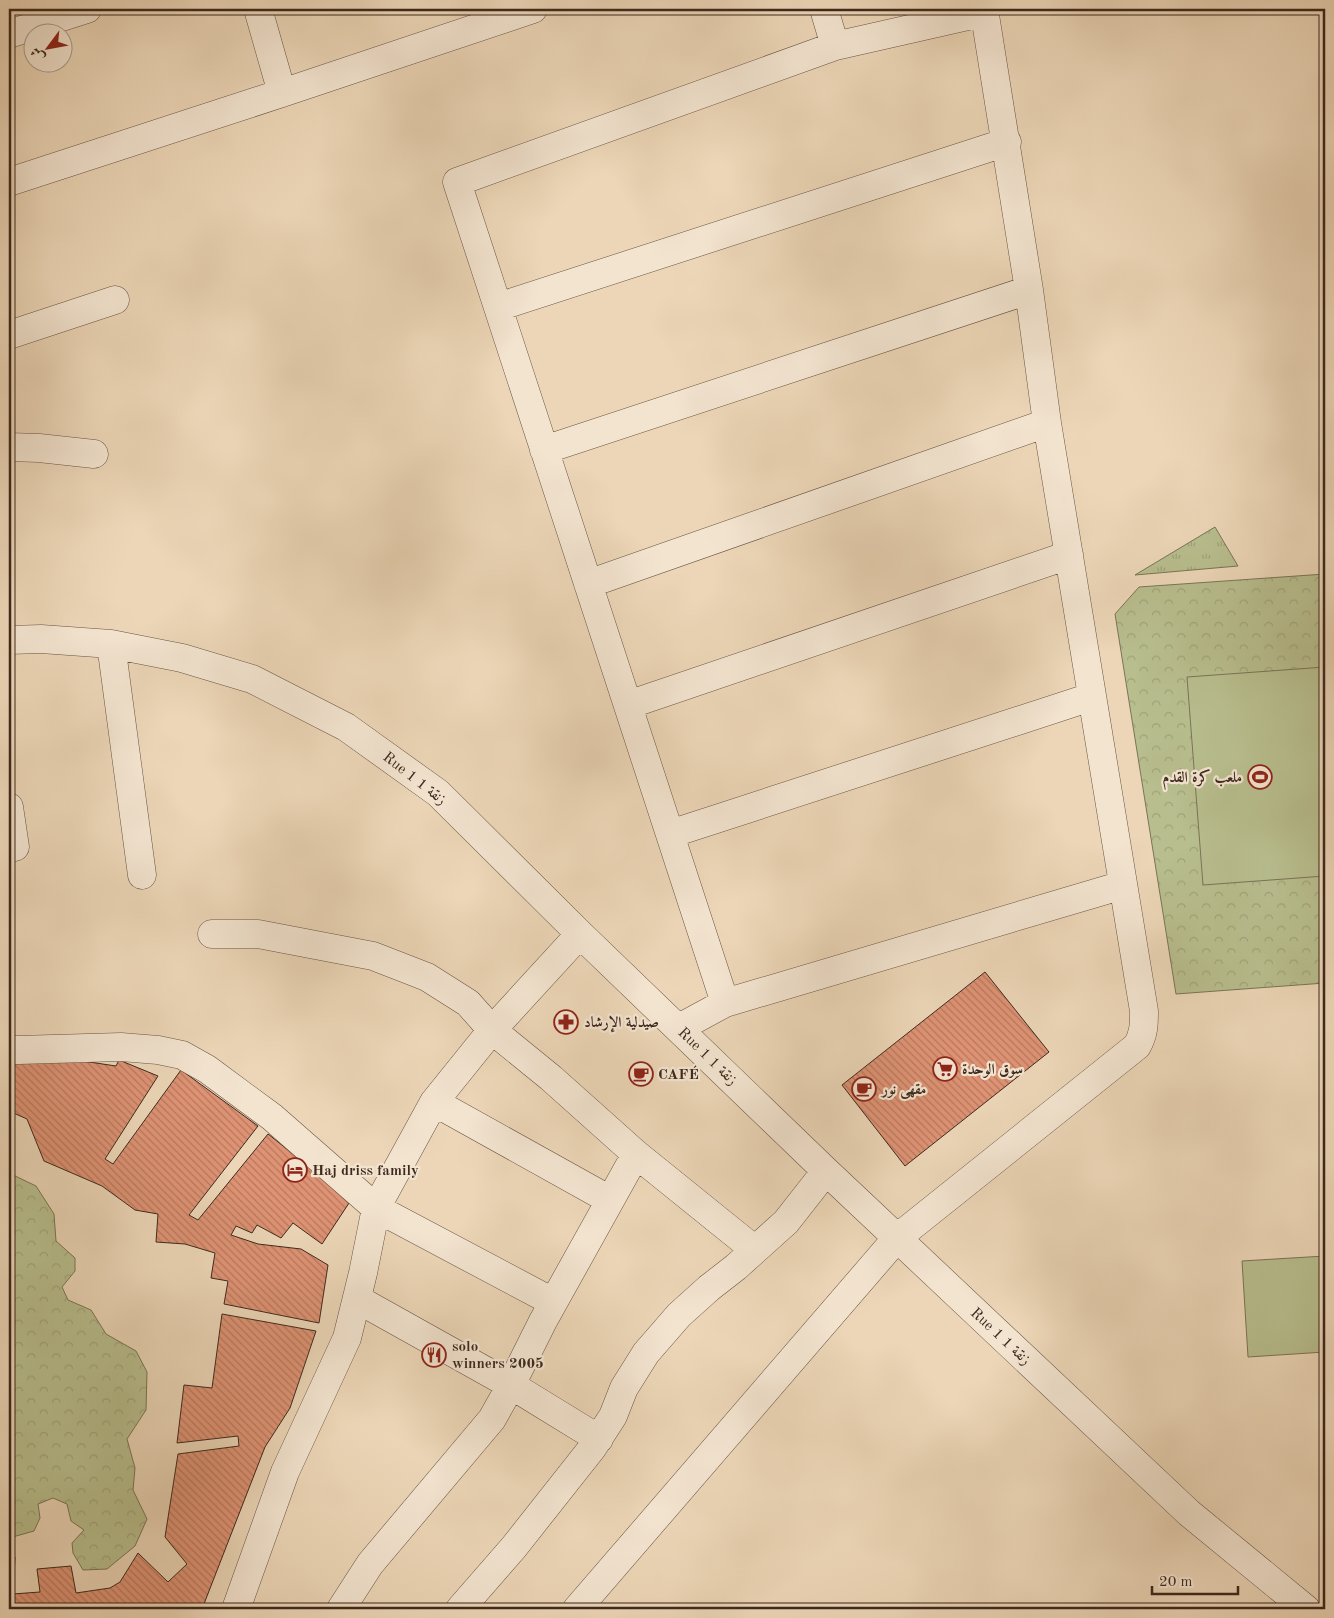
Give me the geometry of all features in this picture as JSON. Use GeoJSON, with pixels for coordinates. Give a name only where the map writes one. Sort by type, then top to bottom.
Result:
{"type":"FeatureCollection","features":[{"type":"Feature","properties":{"kind":"street"},"geometry":{"type":"LineString","coordinates":[[9,34],[87,9]]}},
{"type":"Feature","properties":{"kind":"street"},"geometry":{"type":"LineString","coordinates":[[258,9],[282,93]]}},
{"type":"Feature","properties":{"kind":"street"},"geometry":{"type":"LineString","coordinates":[[9,182],[533,9]]}},
{"type":"Feature","properties":{"kind":"street"},"geometry":{"type":"LineString","coordinates":[[824,9],[835,46]]}},
{"type":"Feature","properties":{"kind":"street"},"geometry":{"type":"LineString","coordinates":[[577,1609],[897,1238],[1137,1046],[1142,1037],[1144,1011],[1047,423],[1030,290],[985,11],[835,46],[458,182],[725,1002]]}},
{"type":"Feature","properties":{"kind":"street"},"geometry":{"type":"LineString","coordinates":[[498,307],[1007,142]]}},
{"type":"Feature","properties":{"kind":"street"},"geometry":{"type":"LineString","coordinates":[[544,450],[1030,290]]}},
{"type":"Feature","properties":{"kind":"street"},"geometry":{"type":"LineString","coordinates":[[9,335],[115,300]]}},
{"type":"Feature","properties":{"kind":"street"},"geometry":{"type":"LineString","coordinates":[[588,584],[1047,423]]}},
{"type":"Feature","properties":{"kind":"street"},"geometry":{"type":"LineString","coordinates":[[9,447],[94,454]]}},
{"type":"Feature","properties":{"kind":"street"},"geometry":{"type":"LineString","coordinates":[[628,705],[1069,555]]}},
{"type":"Feature","properties":{"kind":"street","name":"Rue 1 زنقة 1"},"geometry":{"type":"LineString","coordinates":[[9,640],[41,639],[111,644],[182,658],[252,679],[346,726],[438,793],[580,934],[826,1171],[1189,1513],[1306,1609]]}},
{"type":"Feature","properties":{"kind":"street"},"geometry":{"type":"LineString","coordinates":[[111,644],[142,875]]}},
{"type":"Feature","properties":{"kind":"street"},"geometry":{"type":"LineString","coordinates":[[670,834],[1091,697]]}},
{"type":"Feature","properties":{"kind":"street"},"geometry":{"type":"LineString","coordinates":[[9,807],[15,847]]}},
{"type":"Feature","properties":{"kind":"street"},"geometry":{"type":"LineString","coordinates":[[679,1028],[725,1002],[1123,885]]}},
{"type":"Feature","properties":{"kind":"street"},"geometry":{"type":"LineString","coordinates":[[212,934],[258,934],[373,956],[427,977],[468,1003],[492,1030],[551,1078],[636,1154],[755,1250]]}},
{"type":"Feature","properties":{"kind":"street"},"geometry":{"type":"LineString","coordinates":[[236,1609],[285,1472],[347,1338],[376,1208],[434,1102],[492,1030],[580,934]]}},
{"type":"Feature","properties":{"kind":"street"},"geometry":{"type":"LineString","coordinates":[[9,1049],[121,1047],[158,1050],[182,1055],[206,1069],[272,1117],[376,1208],[553,1302]]}},
{"type":"Feature","properties":{"kind":"street"},"geometry":{"type":"LineString","coordinates":[[434,1102],[610,1200]]}},
{"type":"Feature","properties":{"kind":"street"},"geometry":{"type":"LineString","coordinates":[[341,1609],[370,1564],[492,1419],[553,1302],[636,1154]]}},
{"type":"Feature","properties":{"kind":"street"},"geometry":{"type":"LineString","coordinates":[[460,1609],[514,1547],[599,1439],[613,1416],[624,1388],[646,1353],[679,1315],[786,1222],[826,1171]]}},
{"type":"Feature","properties":{"kind":"street"},"geometry":{"type":"LineString","coordinates":[[357,1299],[511,1385],[599,1439]]}},
{"type":"Feature","properties":{"kind":"green space"},"geometry":{"type":"Polygon","coordinates":[[[1215,527],[1238,566],[1135,575],[1215,527]]]}},
{"type":"Feature","properties":{"kind":"green space"},"geometry":{"type":"Polygon","coordinates":[[[1325,574],[1325,983],[1176,994],[1115,614],[1139,587],[1325,574]]]}},
{"type":"Feature","properties":{"kind":"green space","name":"ملعب كرة القدم"},"geometry":{"type":"Polygon","coordinates":[[[1325,667],[1325,876],[1203,885],[1187,677],[1325,667]]]}},
{"type":"Feature","properties":{"kind":"green space"},"geometry":{"type":"Polygon","coordinates":[[[9,1173],[36,1186],[54,1214],[56,1241],[75,1258],[75,1271],[62,1287],[68,1300],[91,1310],[106,1334],[136,1351],[147,1372],[146,1410],[127,1439],[135,1468],[133,1490],[147,1519],[135,1546],[107,1569],[83,1570],[73,1553],[72,1543],[84,1530],[71,1521],[67,1504],[53,1498],[38,1504],[40,1518],[34,1531],[9,1538],[9,1173]]]}},
{"type":"Feature","properties":{"kind":"green space"},"geometry":{"type":"Polygon","coordinates":[[[1325,1256],[1325,1352],[1248,1357],[1242,1261],[1325,1256]]]}},
{"type":"Feature","properties":{"kind":"building","name":"سوق الوحدة"},"geometry":{"type":"Polygon","coordinates":[[[985,972],[1049,1052],[905,1166],[842,1085],[985,972]]]}},
{"type":"Feature","properties":{"kind":"building"},"geometry":{"type":"Polygon","coordinates":[[[76,1060],[116,1066],[119,1060],[158,1076],[105,1159],[113,1164],[181,1070],[258,1126],[189,1215],[198,1220],[268,1134],[351,1200],[322,1244],[293,1223],[281,1238],[257,1225],[252,1233],[236,1226],[231,1235],[258,1244],[301,1249],[328,1265],[319,1323],[224,1304],[228,1281],[211,1278],[215,1253],[185,1244],[156,1242],[158,1214],[135,1210],[102,1186],[44,1161],[27,1119],[9,1111],[9,1061],[76,1060]]]}},
{"type":"Feature","properties":{"kind":"building"},"geometry":{"type":"Polygon","coordinates":[[[222,1314],[316,1331],[290,1408],[265,1447],[202,1609],[9,1609],[9,1557],[15,1557],[13,1594],[40,1592],[37,1569],[71,1566],[76,1593],[110,1588],[120,1582],[138,1553],[168,1582],[187,1564],[165,1537],[178,1454],[239,1446],[238,1436],[177,1443],[184,1385],[212,1388],[222,1314]]]}},
{"type":"Feature","properties":{"kind":"place","name":"ملعب كرة القدم"},"geometry":{"type":"Point","coordinates":[1260,777]}},
{"type":"Feature","properties":{"kind":"place","name":"صيدلية الإرشاد"},"geometry":{"type":"Point","coordinates":[566,1022]}},
{"type":"Feature","properties":{"kind":"place","name":"سوق الوحدة"},"geometry":{"type":"Point","coordinates":[945,1069]}},
{"type":"Feature","properties":{"kind":"place","name":"CAFÉ"},"geometry":{"type":"Point","coordinates":[641,1074]}},
{"type":"Feature","properties":{"kind":"place","name":"مقهى نور"},"geometry":{"type":"Point","coordinates":[864,1089]}},
{"type":"Feature","properties":{"kind":"place","name":"Haj driss family"},"geometry":{"type":"Point","coordinates":[295,1170]}},
{"type":"Feature","properties":{"kind":"place","name":"solo winners 2005"},"geometry":{"type":"Point","coordinates":[434,1355]}}]}
